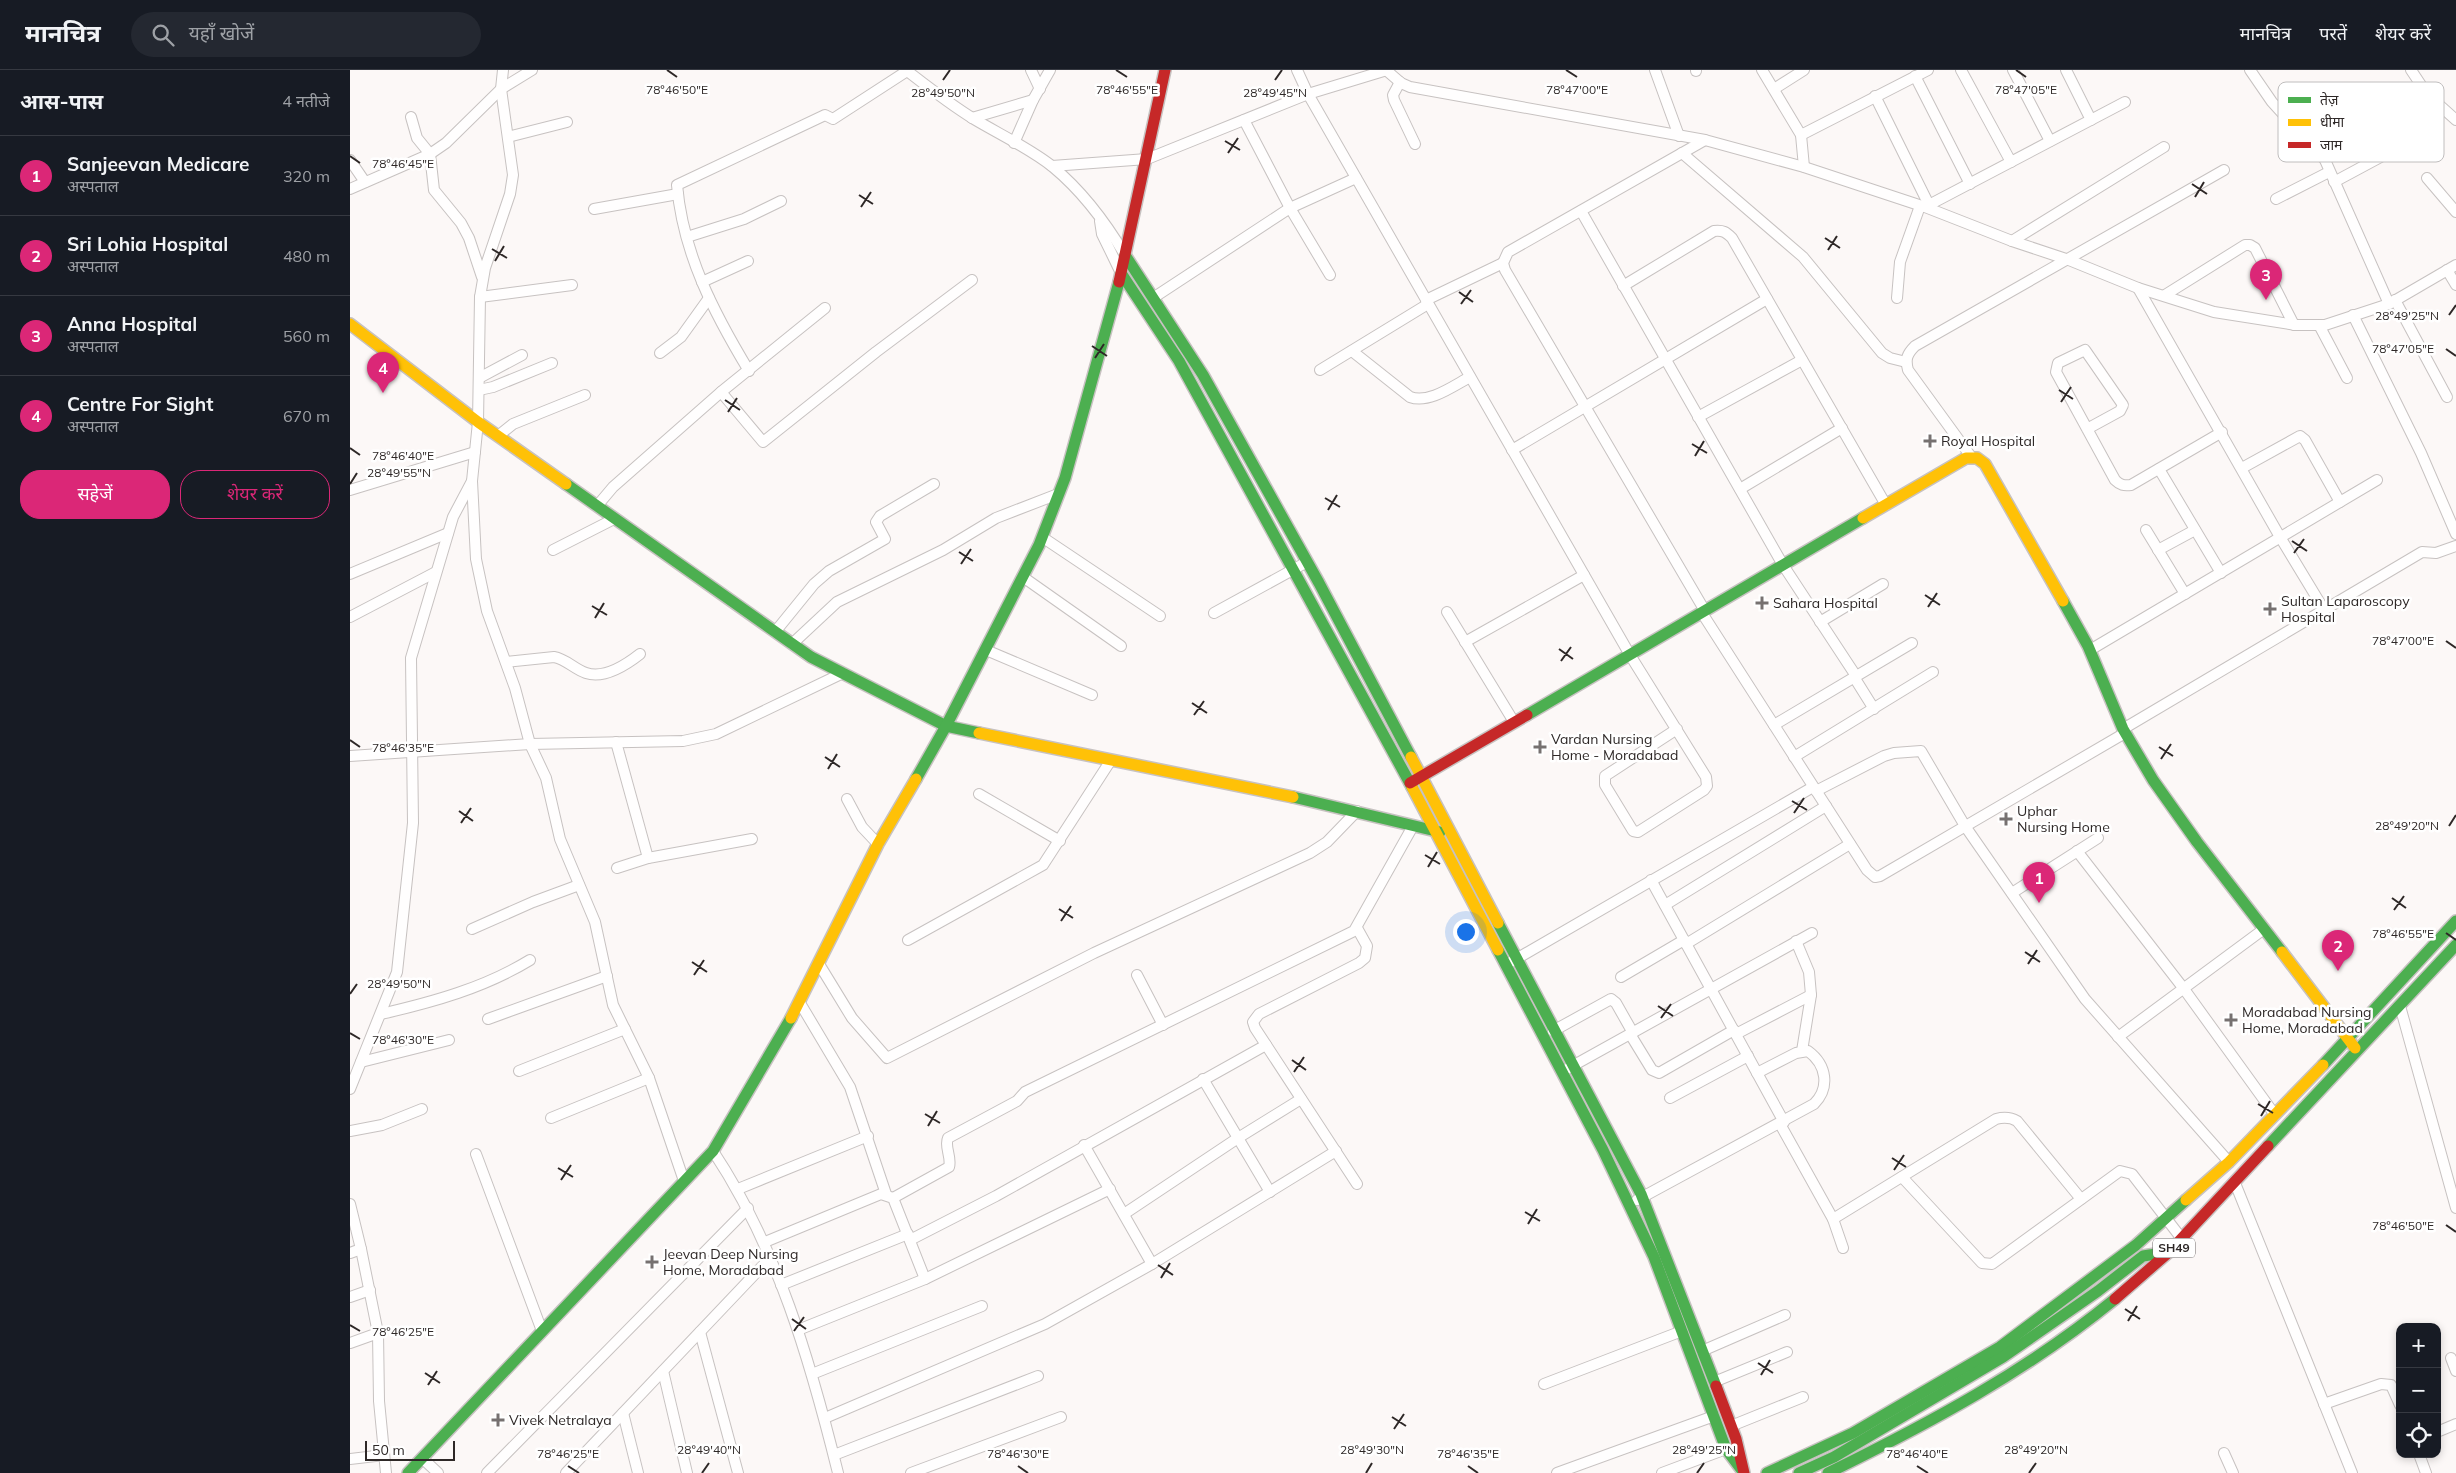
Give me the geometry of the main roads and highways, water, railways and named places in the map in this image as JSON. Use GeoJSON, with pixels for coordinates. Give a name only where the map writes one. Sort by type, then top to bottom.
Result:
{"type":"FeatureCollection","features":[{"type":"Feature","properties":{"kind":"main road"},"geometry":{"type":"LineString","coordinates":[[408,1473],[713,1151],[800,1003],[878,844],[946,726],[1042,538],[1058,494],[1121,273],[1165,70]]}},
{"type":"Feature","properties":{"kind":"main road"},"geometry":{"type":"LineString","coordinates":[[1125,255],[1203,375],[1308,562],[1450,832],[1511,962],[1567,1069],[1642,1198],[1678,1302],[1682,1331],[1726,1449],[1743,1472]]}},
{"type":"Feature","properties":{"kind":"main road"},"geometry":{"type":"LineString","coordinates":[[1121,273],[1179,361],[1410,783],[1434,832],[1553,1031],[1567,1069],[1654,1257],[1702,1351],[1731,1426],[1743,1472]]}},
{"type":"Feature","properties":{"kind":"main road"},"geometry":{"type":"LineString","coordinates":[[350,324],[478,422],[811,657],[946,726],[1357,811],[1434,832],[1450,832]]}},
{"type":"Feature","properties":{"kind":"main road"},"geometry":{"type":"LineString","coordinates":[[1410,783],[1966,458],[1977,458],[1985,464],[2090,650],[2124,731],[2153,780],[2358,1052]]}},
{"type":"Feature","properties":{"kind":"main road","name":"SH49"},"geometry":{"type":"LineString","coordinates":[[1767,1473],[1853,1434],[2000,1347],[2150,1234],[2229,1162],[2275,1115],[2349,1038],[2456,921]]}},
{"type":"Feature","properties":{"kind":"main road","name":"SH49"},"geometry":{"type":"LineString","coordinates":[[1828,1473],[1990,1388],[2066,1338],[2130,1288],[2170,1252],[2358,1052],[2456,944]]}},
{"type":"Feature","properties":{"kind":"main road","name":"SH49"},"geometry":{"type":"LineString","coordinates":[[2143,1256],[2150,1234]]}},
{"type":"Feature","properties":{"kind":"main road","name":"SH49"},"geometry":{"type":"LineString","coordinates":[[1799,1473],[1834,1457],[2003,1357],[2143,1256],[2170,1252]]}},
{"type":"Feature","properties":{"kind":"place","name":"Anna Hospital"},"geometry":{"type":"Point","coordinates":[2266,300]}},
{"type":"Feature","properties":{"kind":"place","name":"Centre For Sight"},"geometry":{"type":"Point","coordinates":[383,393]}},
{"type":"Feature","properties":{"kind":"place","name":"Royal Hospital"},"geometry":{"type":"Point","coordinates":[1930,441]}},
{"type":"Feature","properties":{"kind":"place","name":"Sahara Hospital"},"geometry":{"type":"Point","coordinates":[1762,603]}},
{"type":"Feature","properties":{"kind":"place","name":"Sultan Laparoscopy Hospital"},"geometry":{"type":"Point","coordinates":[2270,609]}},
{"type":"Feature","properties":{"kind":"place","name":"Vardan Nursing Home - Moradabad"},"geometry":{"type":"Point","coordinates":[1540,747]}},
{"type":"Feature","properties":{"kind":"place","name":"Uphar Nursing Home"},"geometry":{"type":"Point","coordinates":[2006,819]}},
{"type":"Feature","properties":{"kind":"place","name":"Sanjeevan Medicare"},"geometry":{"type":"Point","coordinates":[2039,903]}},
{"type":"Feature","properties":{"kind":"place","name":"Sri Lohia Hospital"},"geometry":{"type":"Point","coordinates":[2338,971]}},
{"type":"Feature","properties":{"kind":"place","name":"Moradabad Nursing Home, Moradabad"},"geometry":{"type":"Point","coordinates":[2231,1020]}},
{"type":"Feature","properties":{"kind":"place","name":"Jeevan Deep Nursing Home, Moradabad"},"geometry":{"type":"Point","coordinates":[652,1262]}},
{"type":"Feature","properties":{"kind":"place","name":"Vivek Netralaya"},"geometry":{"type":"Point","coordinates":[498,1420]}}]}
